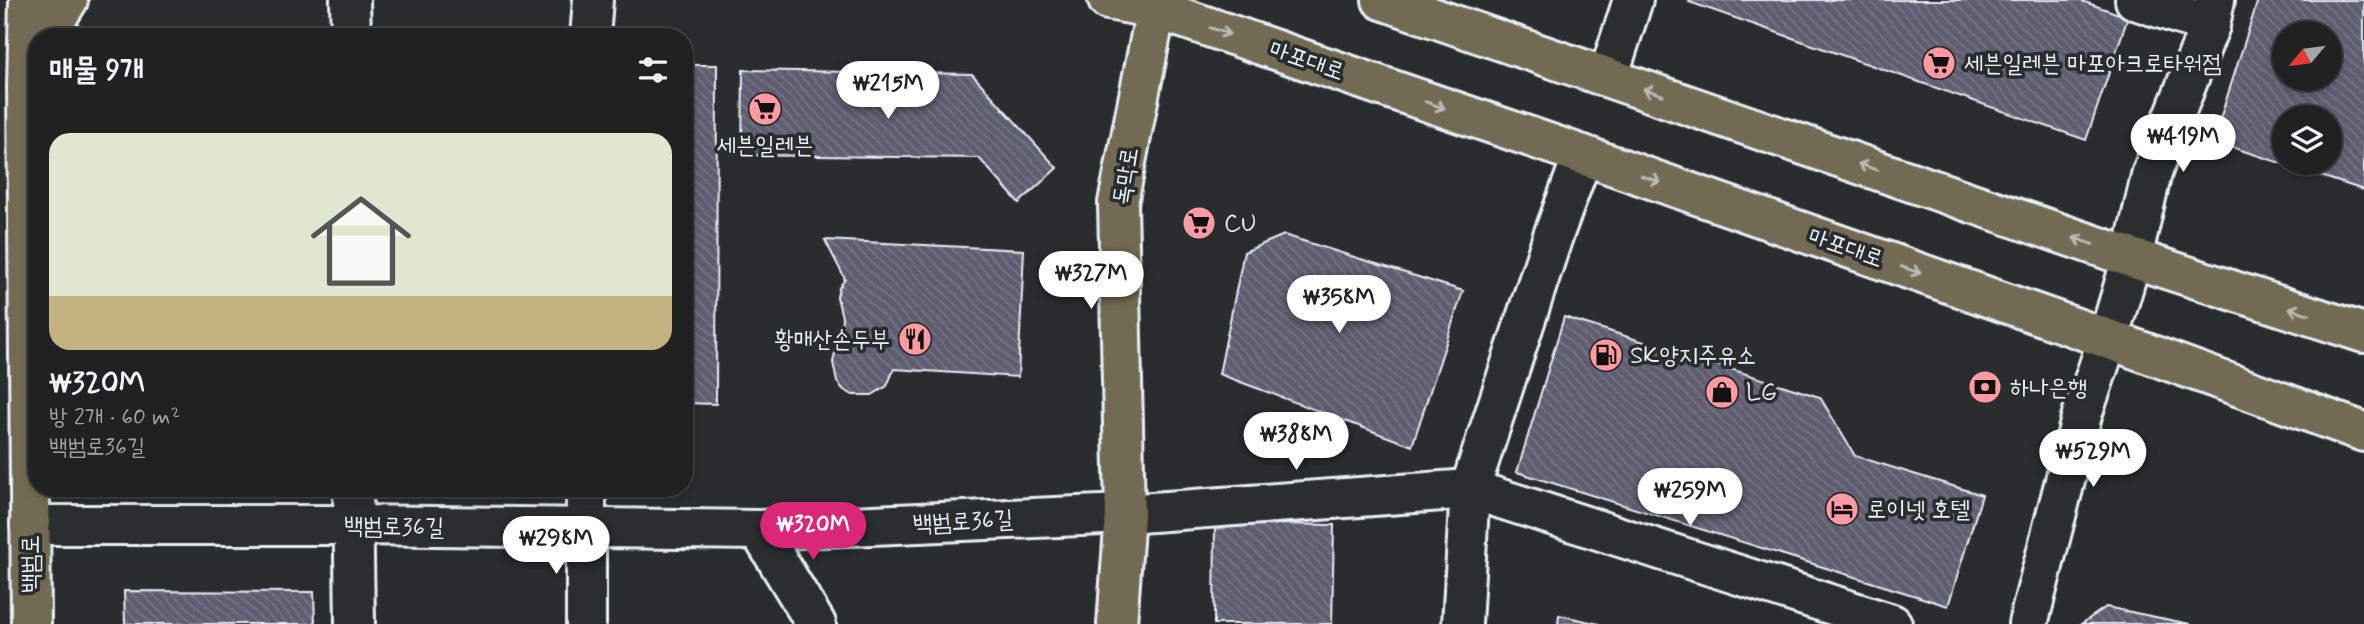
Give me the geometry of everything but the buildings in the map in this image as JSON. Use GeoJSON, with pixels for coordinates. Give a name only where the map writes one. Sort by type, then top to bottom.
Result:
{"type":"FeatureCollection","features":[{"type":"Feature","properties":{"kind":"main road","name":"백범로"},"geometry":{"type":"LineString","coordinates":[[29,0],[30,28]]}},
{"type":"Feature","properties":{"kind":"main road"},"geometry":{"type":"LineString","coordinates":[[51,28],[68,0]]}},
{"type":"Feature","properties":{"kind":"main road","name":"마포대로"},"geometry":{"type":"LineString","coordinates":[[1108,0],[1156,9],[1583,155],[2364,432]]}},
{"type":"Feature","properties":{"kind":"main road"},"geometry":{"type":"LineString","coordinates":[[1382,0],[2132,258],[2364,333]]}},
{"type":"Feature","properties":{"kind":"main road","name":"독막로"},"geometry":{"type":"LineString","coordinates":[[1117,624],[1125,514],[1118,203],[1156,9]]}},
{"type":"Feature","properties":{"kind":"main road","name":"백범로"},"geometry":{"type":"LineString","coordinates":[[30,497],[31,624]]}},
{"type":"Feature","properties":{"kind":"street"},"geometry":{"type":"LineString","coordinates":[[350,0],[351,28]]}},
{"type":"Feature","properties":{"kind":"street"},"geometry":{"type":"LineString","coordinates":[[591,28],[593,0]]}},
{"type":"Feature","properties":{"kind":"street"},"geometry":{"type":"LineString","coordinates":[[1608,77],[1633,0]]}},
{"type":"Feature","properties":{"kind":"street"},"geometry":{"type":"LineString","coordinates":[[2028,624],[2082,415],[2132,258],[2152,172],[2213,13],[2134,0]]}},
{"type":"Feature","properties":{"kind":"street"},"geometry":{"type":"LineString","coordinates":[[1462,624],[1470,489],[1553,236],[1583,155]]}},
{"type":"Feature","properties":{"kind":"street"},"geometry":{"type":"LineString","coordinates":[[1125,514],[1470,489],[1892,624]]}},
{"type":"Feature","properties":{"kind":"street"},"geometry":{"type":"LineString","coordinates":[[586,497],[586,624]]}},
{"type":"Feature","properties":{"kind":"street"},"geometry":{"type":"LineString","coordinates":[[353,507],[355,624]]}},
{"type":"Feature","properties":{"kind":"street","name":"백범로36길"},"geometry":{"type":"LineString","coordinates":[[30,525],[353,507],[586,528],[759,530],[1125,514]]}},
{"type":"Feature","properties":{"kind":"street"},"geometry":{"type":"LineString","coordinates":[[759,530],[816,624]]}},
{"type":"Feature","properties":{"kind":"place","name":"세븐일레븐 마포아크로타워점"},"geometry":{"type":"Point","coordinates":[1939,63]}},
{"type":"Feature","properties":{"kind":"place","name":"세븐일레븐"},"geometry":{"type":"Point","coordinates":[765,109]}},
{"type":"Feature","properties":{"kind":"place","name":"CU"},"geometry":{"type":"Point","coordinates":[1199,223]}},
{"type":"Feature","properties":{"kind":"place","name":"황매산손두부"},"geometry":{"type":"Point","coordinates":[915,339]}},
{"type":"Feature","properties":{"kind":"place","name":"SK양지주유소"},"geometry":{"type":"Point","coordinates":[1606,355]}},
{"type":"Feature","properties":{"kind":"place","name":"하나은행"},"geometry":{"type":"Point","coordinates":[1985,387]}},
{"type":"Feature","properties":{"kind":"place","name":"LG"},"geometry":{"type":"Point","coordinates":[1722,392]}},
{"type":"Feature","properties":{"kind":"place","name":"로이넷 호텔"},"geometry":{"type":"Point","coordinates":[1842,509]}}]}
